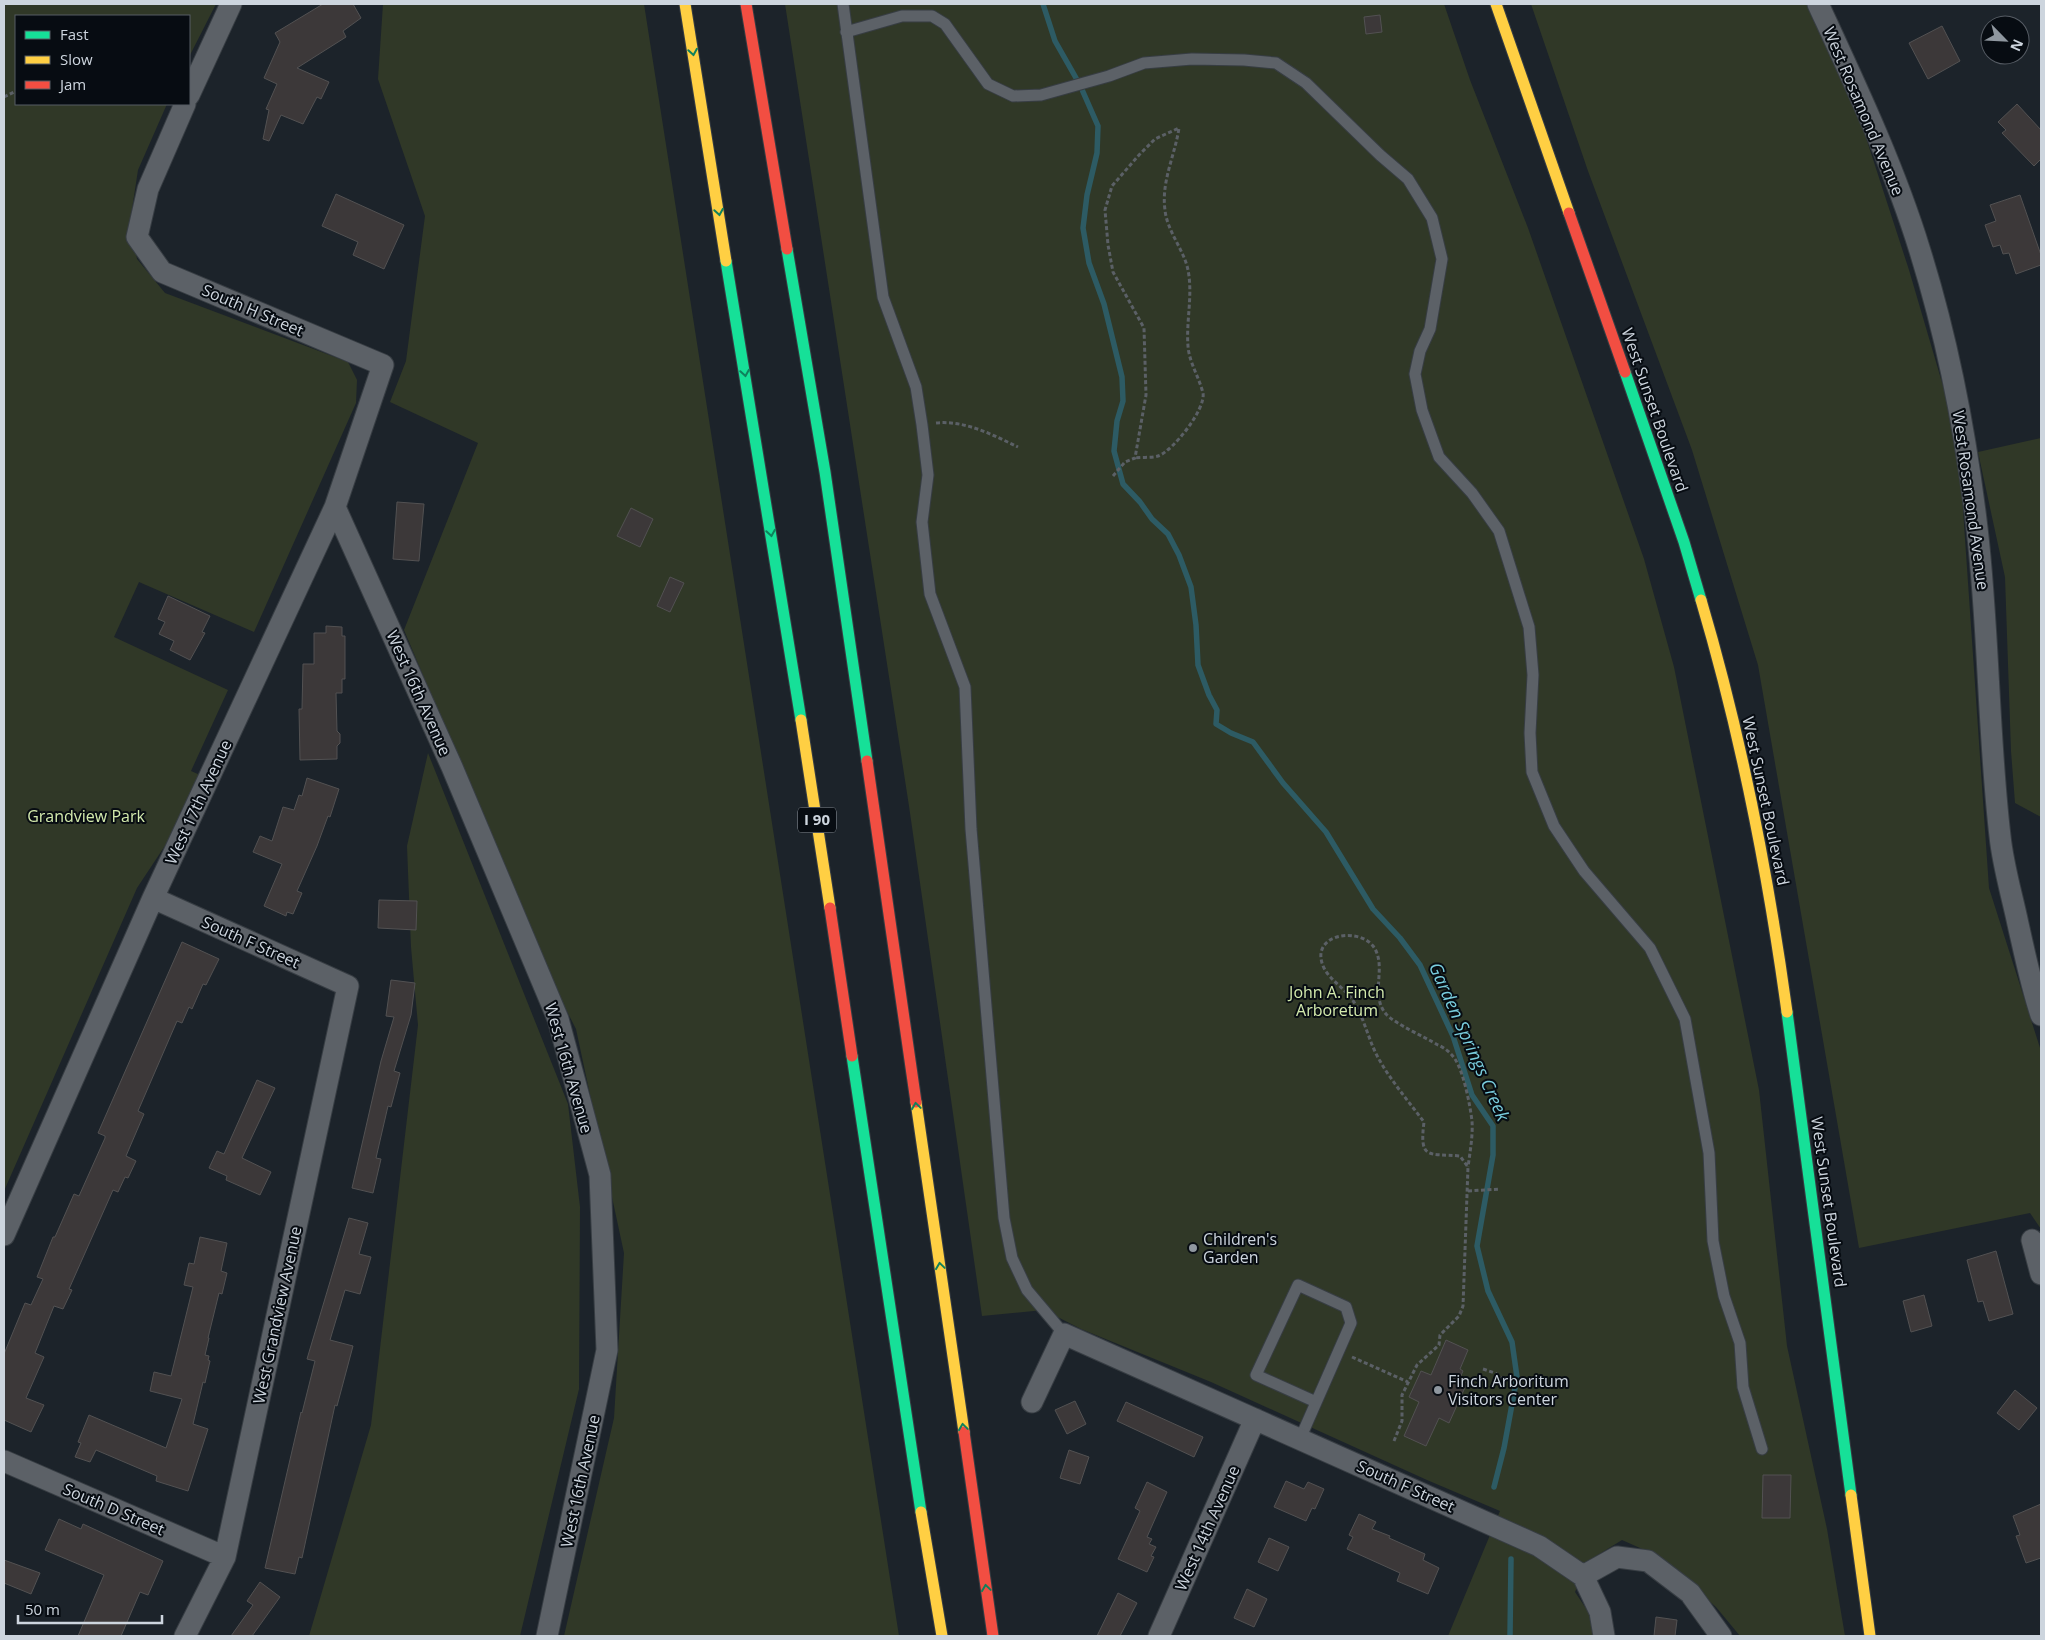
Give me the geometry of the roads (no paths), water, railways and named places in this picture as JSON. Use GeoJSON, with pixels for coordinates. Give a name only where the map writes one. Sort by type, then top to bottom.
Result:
{"type":"FeatureCollection","features":[{"type":"Feature","properties":{"kind":"main road","name":"I 90"},"geometry":{"type":"LineString","coordinates":[[685,4],[816,812],[912,1455],[942,1636]]}},
{"type":"Feature","properties":{"kind":"main road"},"geometry":{"type":"LineString","coordinates":[[746,4],[825,472],[993,1636]]}},
{"type":"Feature","properties":{"kind":"main road","name":"West Sunset Boulevard"},"geometry":{"type":"LineString","coordinates":[[1496,4],[1684,542],[1720,664],[1759,834],[1785,999],[1870,1636]]}},
{"type":"Feature","properties":{"kind":"street"},"geometry":{"type":"LineString","coordinates":[[190,93],[231,4]]}},
{"type":"Feature","properties":{"kind":"street","name":"West Rosamond Avenue"},"geometry":{"type":"LineString","coordinates":[[1818,4],[1866,109],[1897,188],[1920,249],[1939,320],[1968,460],[1977,526],[1985,598],[1994,772],[2000,840],[2032,988],[2041,1015]]}},
{"type":"Feature","properties":{"kind":"street","name":"South H Street"},"geometry":{"type":"LineString","coordinates":[[185,105],[148,189],[137,237],[162,272],[383,365]]}},
{"type":"Feature","properties":{"kind":"street","name":"West 17th Avenue"},"geometry":{"type":"LineString","coordinates":[[4,1235],[153,898],[335,507],[383,365]]}},
{"type":"Feature","properties":{"kind":"street","name":"West 16th Avenue"},"geometry":{"type":"LineString","coordinates":[[335,507],[452,767],[558,1019],[600,1175],[607,1350],[547,1636]]}},
{"type":"Feature","properties":{"kind":"street","name":"South F Street"},"geometry":{"type":"LineString","coordinates":[[153,898],[348,986]]}},
{"type":"Feature","properties":{"kind":"street","name":"West Grandview Avenue"},"geometry":{"type":"LineString","coordinates":[[185,1636],[225,1557],[348,986]]}},
{"type":"Feature","properties":{"kind":"street"},"geometry":{"type":"LineString","coordinates":[[2032,1240],[2041,1274]]}},
{"type":"Feature","properties":{"kind":"street"},"geometry":{"type":"LineString","coordinates":[[1032,1402],[1064,1334]]}},
{"type":"Feature","properties":{"kind":"street","name":"South F Street"},"geometry":{"type":"LineString","coordinates":[[1064,1334],[1539,1546],[1583,1576]]}},
{"type":"Feature","properties":{"kind":"street","name":"West 14th Avenue"},"geometry":{"type":"LineString","coordinates":[[1159,1636],[1255,1419]]}},
{"type":"Feature","properties":{"kind":"street","name":"South D Street"},"geometry":{"type":"LineString","coordinates":[[4,1461],[225,1557]]}},
{"type":"Feature","properties":{"kind":"street"},"geometry":{"type":"LineString","coordinates":[[1604,1636],[1600,1612],[1583,1576],[1617,1558],[1648,1561],[1690,1593],[1722,1636]]}},
{"type":"Feature","properties":{"kind":"lane"},"geometry":{"type":"LineString","coordinates":[[843,4],[883,298],[916,387],[922,425],[928,475],[922,522],[930,594],[965,688],[971,829],[1004,1218],[1012,1258],[1027,1290],[1064,1334]]}},
{"type":"Feature","properties":{"kind":"lane"},"geometry":{"type":"LineString","coordinates":[[846,32],[902,16],[932,16],[945,24],[988,84],[1013,96],[1040,95],[1109,76],[1144,63],[1192,59],[1244,60],[1276,64],[1306,83],[1408,180],[1432,218],[1442,259],[1430,328],[1420,351],[1415,374],[1422,410],[1439,457],[1472,493],[1499,532],[1529,628],[1533,675],[1530,733],[1532,772],[1554,826],[1584,871],[1650,948],[1685,1019],[1709,1154],[1713,1241],[1724,1296],[1740,1343],[1743,1387],[1762,1449]]}},
{"type":"Feature","properties":{"kind":"lane"},"geometry":{"type":"LineString","coordinates":[[1300,1439],[1351,1323],[1346,1308],[1298,1285],[1256,1375],[1316,1402]]}},
{"type":"Feature","properties":{"kind":"waterway","name":"Garden Springs Creek"},"geometry":{"type":"LineString","coordinates":[[1043,4],[1055,41],[1080,85],[1098,126],[1097,153],[1087,195],[1083,228],[1089,263],[1104,304],[1122,377],[1123,401],[1117,421],[1114,451],[1123,484],[1140,502],[1152,519],[1168,534],[1179,555],[1191,587],[1196,625],[1198,665],[1209,695],[1217,710],[1216,724],[1231,733],[1253,742],[1283,783],[1326,832],[1373,909],[1400,938],[1420,965],[1453,1036],[1472,1095],[1493,1126],[1493,1155],[1477,1246],[1488,1291],[1512,1342],[1517,1377],[1504,1448],[1494,1487]]}},
{"type":"Feature","properties":{"kind":"waterway","name":"Garden Springs Creek"},"geometry":{"type":"LineString","coordinates":[[1510,1636],[1511,1559]]}},
{"type":"Feature","properties":{"kind":"place","name":"Children's Garden"},"geometry":{"type":"Point","coordinates":[1193,1248]}},
{"type":"Feature","properties":{"kind":"place","name":"Finch Arboritum Visitors Center"},"geometry":{"type":"Point","coordinates":[1438,1390]}},
{"type":"Feature","properties":{"kind":"park label","name":"Grandview Park"},"geometry":{"type":"Point","coordinates":[86,816]}},
{"type":"Feature","properties":{"kind":"park label","name":"John A. Finch Arboretum"},"geometry":{"type":"Point","coordinates":[1337,1001]}}]}
